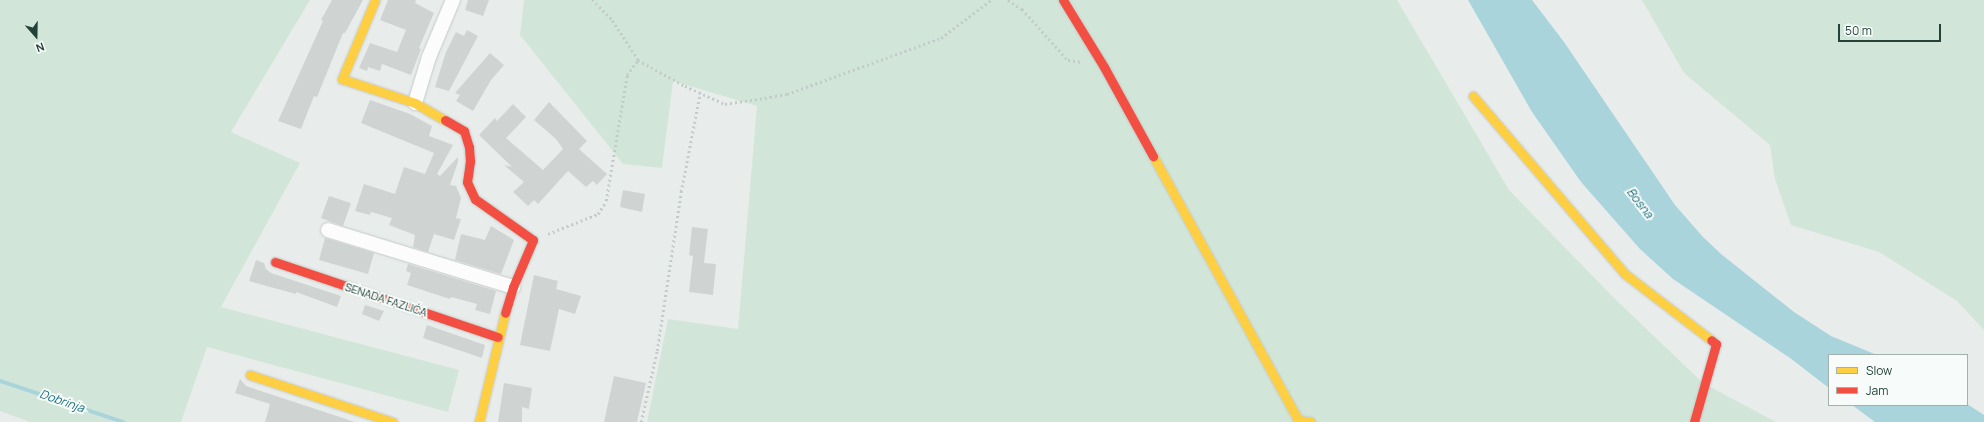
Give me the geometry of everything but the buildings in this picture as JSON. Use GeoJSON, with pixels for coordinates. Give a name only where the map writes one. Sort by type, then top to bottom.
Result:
{"type":"FeatureCollection","features":[{"type":"Feature","properties":{"kind":"street"},"geometry":{"type":"LineString","coordinates":[[375,0],[342,79],[415,103],[464,131],[469,148],[470,161],[467,182],[470,191],[475,199],[532,240],[513,287],[498,337],[479,422]]}},
{"type":"Feature","properties":{"kind":"street"},"geometry":{"type":"LineString","coordinates":[[415,103],[429,57],[453,0]]}},
{"type":"Feature","properties":{"kind":"street"},"geometry":{"type":"LineString","coordinates":[[1062,0],[1104,66],[1298,420],[1311,422]]}},
{"type":"Feature","properties":{"kind":"street"},"geometry":{"type":"LineString","coordinates":[[1473,96],[1625,274],[1716,344],[1694,422]]}},
{"type":"Feature","properties":{"kind":"street"},"geometry":{"type":"LineString","coordinates":[[328,230],[513,287]]}},
{"type":"Feature","properties":{"kind":"street","name":"SENADA FAZLIĆA"},"geometry":{"type":"LineString","coordinates":[[275,262],[498,337]]}},
{"type":"Feature","properties":{"kind":"street"},"geometry":{"type":"LineString","coordinates":[[250,375],[392,422]]}},
{"type":"Feature","properties":{"kind":"path"},"geometry":{"type":"LineString","coordinates":[[592,0],[611,19],[638,60],[700,93],[725,104],[787,94],[941,38],[991,0]]}},
{"type":"Feature","properties":{"kind":"path"},"geometry":{"type":"LineString","coordinates":[[1008,0],[1022,8],[1068,60],[1104,66]]}},
{"type":"Feature","properties":{"kind":"path"},"geometry":{"type":"LineString","coordinates":[[532,240],[598,214],[606,201],[627,75],[638,60]]}},
{"type":"Feature","properties":{"kind":"path"},"geometry":{"type":"LineString","coordinates":[[641,422],[657,351],[681,192],[700,93]]}},
{"type":"Feature","properties":{"kind":"green space"},"geometry":{"type":"Polygon","coordinates":[[[0,0],[310,0],[231,132],[300,163],[221,307],[459,370],[448,412],[207,347],[181,422],[30,422],[0,411],[0,0]]]}},
{"type":"Feature","properties":{"kind":"green space"},"geometry":{"type":"Polygon","coordinates":[[[524,0],[1397,0],[1509,190],[1613,297],[1703,383],[1776,422],[647,422],[668,319],[738,329],[757,106],[673,81],[662,168],[623,164],[520,35],[524,0]]]}},
{"type":"Feature","properties":{"kind":"green space"},"geometry":{"type":"Polygon","coordinates":[[[1642,0],[1984,0],[1984,330],[1957,301],[1879,252],[1791,225],[1775,179],[1770,145],[1684,73],[1642,0]]]}},
{"type":"Feature","properties":{"kind":"water","name":"Bosna"},"geometry":{"type":"Polygon","coordinates":[[[1468,0],[1532,0],[1564,42],[1675,205],[1703,237],[1721,254],[1794,312],[1831,336],[1875,354],[1828,354],[1828,387],[1790,358],[1673,279],[1640,249],[1581,182],[1532,112],[1468,0]]]}},
{"type":"Feature","properties":{"kind":"water"},"geometry":{"type":"Polygon","coordinates":[[[1968,405],[1984,415],[1984,422],[1875,422],[1853,406],[1968,406],[1968,405]]]}},
{"type":"Feature","properties":{"kind":"waterway","name":"Dobrinja"},"geometry":{"type":"LineString","coordinates":[[0,381],[123,422]]}},
{"type":"Feature","properties":{"kind":"traffic: slow"},"geometry":{"type":"LineString","coordinates":[[375,0],[342,79],[415,103],[445,120]]}},
{"type":"Feature","properties":{"kind":"traffic: slow"},"geometry":{"type":"LineString","coordinates":[[1473,96],[1625,274],[1711,340]]}},
{"type":"Feature","properties":{"kind":"traffic: slow"},"geometry":{"type":"LineString","coordinates":[[1153,156],[1298,420],[1311,422]]}},
{"type":"Feature","properties":{"kind":"traffic: slow"},"geometry":{"type":"LineString","coordinates":[[479,422],[505,313]]}},
{"type":"Feature","properties":{"kind":"traffic: slow"},"geometry":{"type":"LineString","coordinates":[[250,375],[392,422]]}},
{"type":"Feature","properties":{"kind":"traffic: jam"},"geometry":{"type":"LineString","coordinates":[[1063,0],[1104,67],[1153,156]]}},
{"type":"Feature","properties":{"kind":"traffic: jam"},"geometry":{"type":"LineString","coordinates":[[445,120],[464,131],[469,147],[470,161],[467,182],[475,199],[533,240],[513,287],[505,313]]}},
{"type":"Feature","properties":{"kind":"traffic: jam"},"geometry":{"type":"LineString","coordinates":[[275,262],[498,337]]}},
{"type":"Feature","properties":{"kind":"traffic: jam"},"geometry":{"type":"LineString","coordinates":[[1694,422],[1716,344],[1711,340]]}}]}
